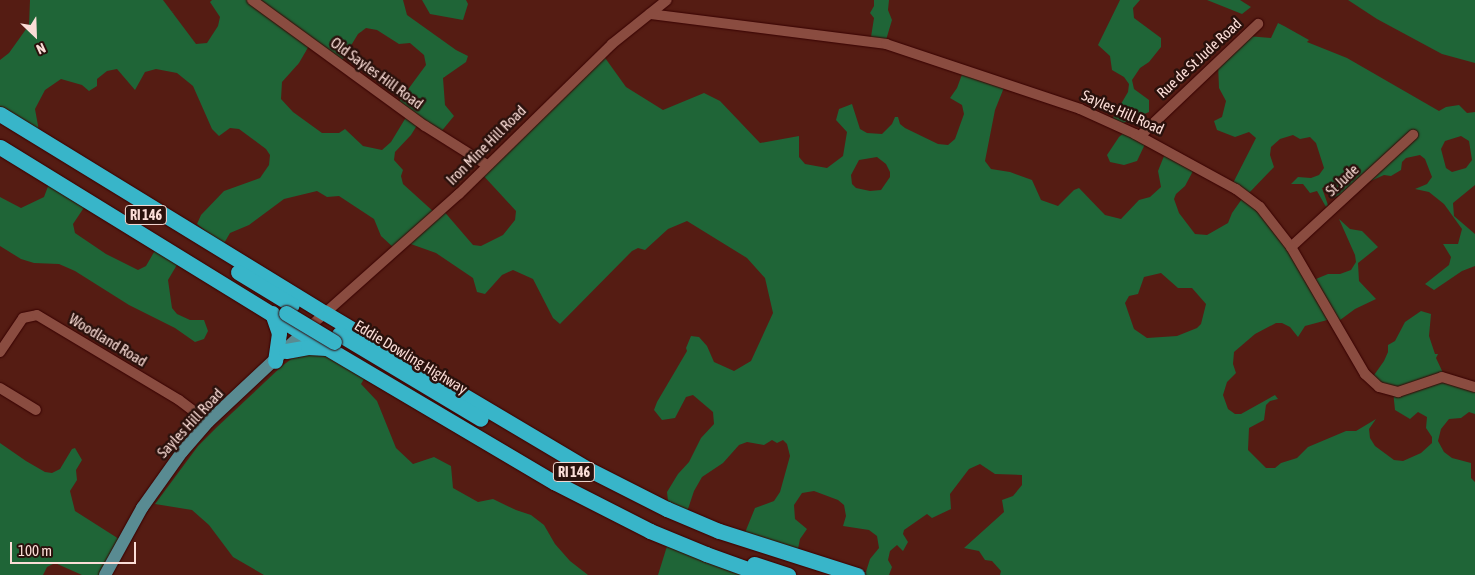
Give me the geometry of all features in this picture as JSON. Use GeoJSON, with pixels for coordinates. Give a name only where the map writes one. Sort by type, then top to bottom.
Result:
{"type":"FeatureCollection","features":[{"type":"Feature","properties":{"kind":"highway"},"geometry":{"type":"LineString","coordinates":[[0,114],[542,444],[639,495],[726,534],[857,575]]}},
{"type":"Feature","properties":{"kind":"highway","name":"Eddie Dowling Highway"},"geometry":{"type":"LineString","coordinates":[[0,124],[283,311]]}},
{"type":"Feature","properties":{"kind":"highway","name":"Eddie Dowling Highway"},"geometry":{"type":"LineString","coordinates":[[0,138],[283,311],[582,488],[708,546],[788,575]]}},
{"type":"Feature","properties":{"kind":"highway"},"geometry":{"type":"LineString","coordinates":[[0,147],[283,311],[303,333],[333,341],[528,468],[613,513],[706,554],[764,575]]}},
{"type":"Feature","properties":{"kind":"highway"},"geometry":{"type":"LineString","coordinates":[[283,311],[279,333],[280,356],[333,341]]}},
{"type":"Feature","properties":{"kind":"highway","name":"Eddie Dowling Highway"},"geometry":{"type":"LineString","coordinates":[[333,341],[610,491],[703,534],[826,575]]}},
{"type":"Feature","properties":{"kind":"main road","name":"Sayles Hill Road"},"geometry":{"type":"LineString","coordinates":[[104,575],[142,508],[182,452],[208,422],[303,333]]}},
{"type":"Feature","properties":{"kind":"street","name":"Old Sayles Hill Road"},"geometry":{"type":"LineString","coordinates":[[252,0],[425,126],[487,165]]}},
{"type":"Feature","properties":{"kind":"street","name":"Iron Mine Hill Road"},"geometry":{"type":"LineString","coordinates":[[325,313],[487,165],[612,44],[668,0]]}},
{"type":"Feature","properties":{"kind":"street","name":"Sayles Hill Road"},"geometry":{"type":"LineString","coordinates":[[650,14],[886,44],[1080,109],[1140,136],[1195,165],[1249,198],[1268,216],[1291,247],[1365,374],[1379,388],[1398,392],[1442,378],[1475,387]]}},
{"type":"Feature","properties":{"kind":"street","name":"Rue de St Jude Road"},"geometry":{"type":"LineString","coordinates":[[1140,136],[1258,24]]}},
{"type":"Feature","properties":{"kind":"street","name":"St Jude"},"geometry":{"type":"LineString","coordinates":[[1291,247],[1413,135]]}},
{"type":"Feature","properties":{"kind":"street","name":"Sayles Hill Road"},"geometry":{"type":"LineString","coordinates":[[303,333],[325,313]]}},
{"type":"Feature","properties":{"kind":"street","name":"Woodland Road"},"geometry":{"type":"LineString","coordinates":[[0,352],[23,318],[31,314],[37,315],[179,400],[208,422]]}},
{"type":"Feature","properties":{"kind":"street"},"geometry":{"type":"LineString","coordinates":[[0,388],[36,410]]}},
{"type":"Feature","properties":{"kind":"green space"},"geometry":{"type":"Polygon","coordinates":[[[30,0],[163,0],[196,44],[207,43],[218,26],[220,17],[210,2],[212,0],[403,0],[407,15],[456,50],[468,56],[466,62],[443,78],[445,105],[454,116],[440,133],[419,122],[411,135],[395,152],[394,160],[403,170],[401,176],[403,184],[435,213],[442,209],[473,245],[481,246],[503,235],[515,220],[516,211],[481,173],[603,55],[626,87],[663,110],[704,93],[720,101],[760,143],[799,136],[799,157],[805,164],[827,168],[843,156],[847,132],[836,120],[839,109],[852,104],[860,129],[867,133],[882,134],[892,124],[895,117],[898,117],[900,124],[905,128],[938,144],[948,145],[955,139],[964,114],[962,105],[950,98],[957,88],[964,69],[1005,85],[995,110],[985,161],[991,169],[1010,172],[1032,180],[1041,200],[1058,206],[1074,190],[1079,188],[1105,215],[1121,219],[1139,200],[1150,197],[1161,187],[1158,171],[1166,151],[1193,171],[1185,186],[1176,194],[1174,199],[1179,213],[1195,234],[1207,235],[1228,223],[1232,213],[1244,196],[1233,183],[1256,138],[1249,132],[1235,137],[1217,130],[1214,121],[1222,117],[1226,101],[1219,88],[1218,64],[1247,36],[1271,38],[1278,23],[1309,40],[1307,42],[1347,58],[1439,111],[1446,107],[1459,105],[1467,113],[1475,112],[1475,185],[1453,203],[1454,216],[1475,234],[1475,266],[1462,271],[1434,290],[1425,284],[1449,265],[1451,257],[1443,244],[1458,244],[1462,229],[1444,204],[1429,192],[1415,189],[1427,184],[1432,177],[1425,159],[1420,155],[1406,158],[1402,162],[1401,170],[1391,176],[1384,175],[1333,198],[1327,187],[1322,188],[1328,205],[1326,207],[1317,191],[1310,193],[1303,184],[1291,184],[1298,177],[1311,178],[1319,175],[1324,168],[1316,143],[1310,137],[1300,139],[1293,135],[1280,139],[1271,147],[1270,155],[1274,167],[1248,194],[1311,281],[1328,274],[1340,274],[1351,270],[1356,262],[1355,255],[1339,219],[1350,229],[1362,231],[1378,247],[1358,263],[1359,281],[1376,299],[1355,309],[1336,323],[1331,319],[1305,326],[1298,337],[1290,327],[1282,323],[1276,323],[1255,334],[1234,352],[1233,364],[1236,373],[1227,382],[1223,395],[1228,409],[1235,414],[1241,414],[1275,395],[1278,399],[1270,401],[1266,405],[1264,420],[1249,428],[1248,450],[1266,468],[1275,468],[1281,463],[1297,458],[1308,447],[1346,431],[1356,431],[1376,419],[1369,429],[1370,438],[1375,446],[1394,460],[1403,461],[1421,453],[1432,443],[1432,437],[1426,428],[1427,417],[1418,412],[1410,419],[1395,410],[1393,391],[1372,378],[1384,361],[1388,352],[1388,345],[1395,341],[1405,322],[1421,311],[1431,314],[1429,336],[1435,354],[1438,354],[1436,358],[1444,375],[1475,385],[1475,414],[1469,412],[1461,418],[1449,419],[1441,429],[1438,441],[1444,452],[1452,458],[1471,463],[1471,478],[1475,482],[1475,575],[1000,575],[1001,571],[992,561],[985,560],[979,551],[964,548],[1004,512],[1002,500],[1013,496],[1022,485],[1022,475],[995,474],[980,464],[969,469],[950,494],[951,509],[932,518],[927,514],[904,530],[903,534],[908,542],[903,551],[897,545],[890,551],[888,560],[892,567],[889,575],[865,575],[870,559],[879,548],[877,536],[869,530],[843,526],[846,516],[844,505],[838,500],[814,491],[802,493],[794,505],[795,519],[807,529],[800,539],[796,559],[742,540],[755,508],[774,501],[780,492],[790,456],[787,444],[783,440],[777,443],[772,440],[764,445],[747,442],[739,445],[723,463],[702,477],[694,491],[687,512],[669,510],[667,492],[678,474],[689,462],[701,438],[714,424],[713,412],[693,395],[686,397],[675,418],[662,420],[654,410],[687,351],[686,348],[691,336],[699,337],[707,346],[714,362],[734,371],[751,361],[773,313],[765,278],[747,258],[687,221],[668,229],[645,250],[638,248],[632,251],[560,324],[553,318],[533,279],[513,270],[502,275],[485,294],[477,292],[473,278],[436,253],[408,243],[394,248],[381,236],[374,219],[339,196],[327,197],[317,191],[284,199],[249,225],[230,233],[223,245],[197,224],[201,215],[224,191],[260,178],[269,165],[270,155],[266,149],[239,129],[230,128],[219,136],[212,129],[193,86],[177,73],[156,69],[145,72],[135,90],[117,69],[107,71],[97,79],[97,86],[89,91],[82,85],[61,79],[45,90],[35,109],[39,131],[0,107],[0,60],[9,53],[29,25],[30,0]],[[366,28],[358,34],[341,62],[310,44],[299,63],[282,82],[281,99],[293,112],[322,133],[339,133],[345,129],[363,146],[382,150],[391,142],[408,114],[398,103],[426,65],[424,55],[410,43],[399,44],[377,30],[366,28]],[[1461,136],[1445,141],[1441,149],[1446,168],[1452,172],[1466,168],[1472,160],[1469,141],[1461,136]],[[877,157],[859,160],[851,175],[852,184],[856,188],[870,191],[881,190],[890,177],[886,164],[877,157]],[[1161,273],[1144,277],[1138,294],[1129,296],[1125,303],[1134,329],[1147,338],[1177,336],[1197,328],[1201,324],[1206,304],[1192,288],[1178,288],[1161,273]]]}},
{"type":"Feature","properties":{"kind":"green space"},"geometry":{"type":"Polygon","coordinates":[[[422,0],[466,0],[468,4],[463,20],[430,14],[422,0]]]}},
{"type":"Feature","properties":{"kind":"green space"},"geometry":{"type":"Polygon","coordinates":[[[874,0],[889,0],[888,10],[892,20],[886,40],[871,37],[874,18],[870,13],[874,6],[874,0]]]}},
{"type":"Feature","properties":{"kind":"green space"},"geometry":{"type":"Polygon","coordinates":[[[1120,0],[1140,0],[1133,8],[1134,18],[1161,38],[1161,47],[1149,62],[1140,68],[1132,80],[1134,89],[1149,100],[1149,112],[1116,126],[1111,121],[1128,92],[1129,84],[1124,77],[1112,70],[1110,56],[1098,45],[1120,0]]]}},
{"type":"Feature","properties":{"kind":"green space"},"geometry":{"type":"Polygon","coordinates":[[[1207,0],[1240,0],[1251,7],[1242,14],[1207,0]]]}},
{"type":"Feature","properties":{"kind":"green space"},"geometry":{"type":"Polygon","coordinates":[[[1348,0],[1475,0],[1475,63],[1442,54],[1377,19],[1348,0]]]}},
{"type":"Feature","properties":{"kind":"green space"},"geometry":{"type":"Polygon","coordinates":[[[1126,131],[1146,142],[1137,161],[1124,165],[1110,162],[1107,155],[1119,137],[1126,131]]]}},
{"type":"Feature","properties":{"kind":"green space"},"geometry":{"type":"Polygon","coordinates":[[[50,181],[87,203],[73,224],[75,233],[106,254],[138,270],[146,266],[157,247],[178,263],[168,280],[172,308],[177,314],[190,320],[204,320],[208,331],[204,339],[195,342],[175,328],[129,305],[75,271],[59,264],[34,263],[21,259],[0,246],[0,197],[21,208],[44,197],[50,181]]]}},
{"type":"Feature","properties":{"kind":"green space"},"geometry":{"type":"Polygon","coordinates":[[[316,351],[367,374],[361,384],[377,401],[396,448],[413,464],[434,457],[451,466],[453,488],[478,502],[493,499],[531,515],[544,525],[555,544],[570,561],[588,575],[264,575],[233,557],[209,525],[192,510],[155,504],[198,446],[217,427],[282,366],[294,357],[316,351]]]}},
{"type":"Feature","properties":{"kind":"green space"},"geometry":{"type":"Polygon","coordinates":[[[0,443],[45,472],[52,473],[60,469],[72,449],[75,448],[82,460],[76,470],[77,480],[70,491],[75,511],[119,539],[102,575],[82,575],[55,563],[47,567],[43,575],[0,575],[0,443]]]}},
{"type":"Feature","properties":{"kind":"green space"},"geometry":{"type":"Polygon","coordinates":[[[668,543],[759,575],[658,575],[668,543]]]}}]}
